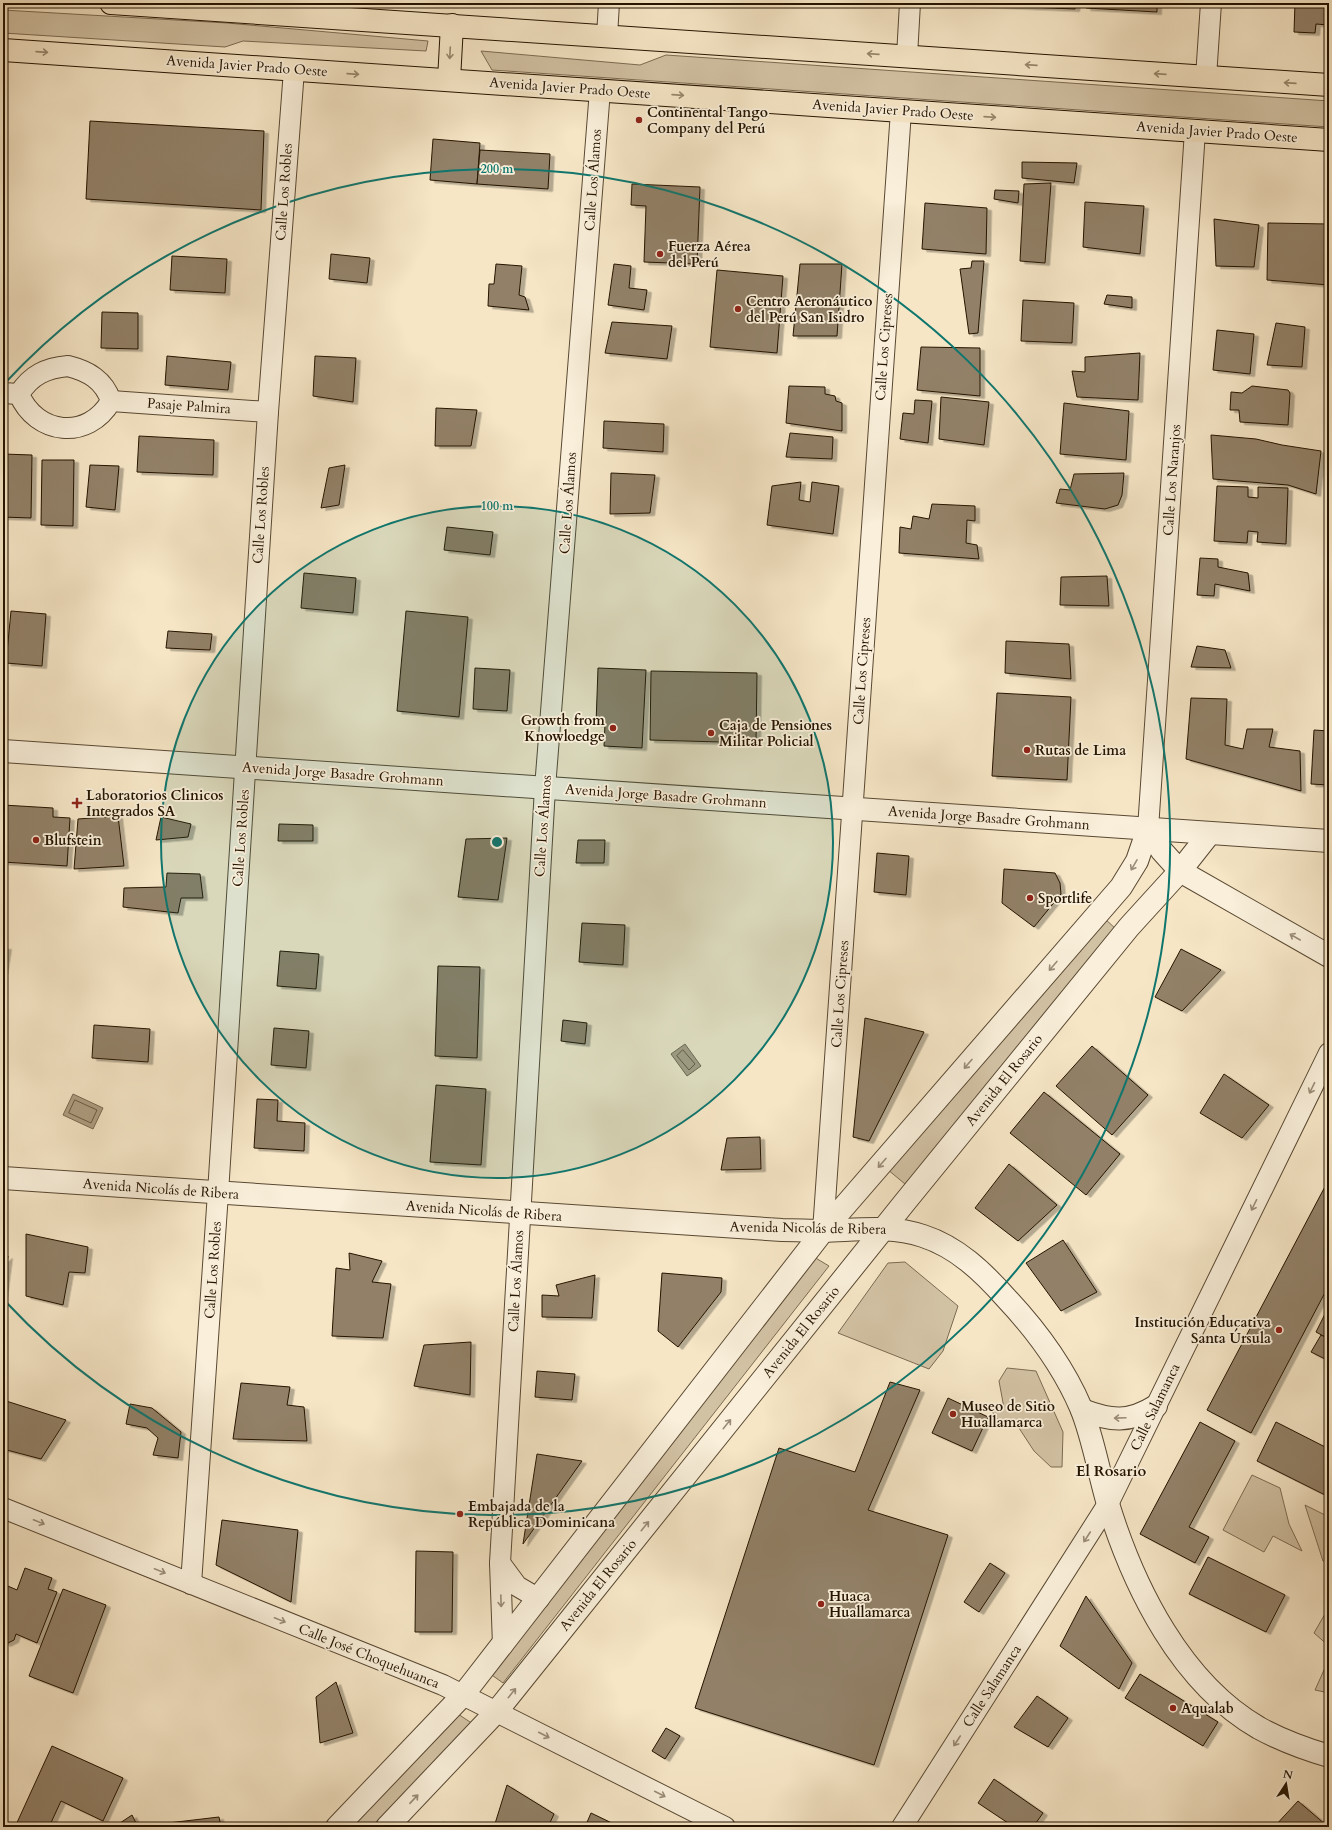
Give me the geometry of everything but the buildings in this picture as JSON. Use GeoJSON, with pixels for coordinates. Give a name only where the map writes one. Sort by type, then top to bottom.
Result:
{"type":"FeatureCollection","features":[{"type":"Feature","properties":{"kind":"main road"},"geometry":{"type":"LineString","coordinates":[[111,3],[304,10],[452,26],[1329,85]]}},
{"type":"Feature","properties":{"kind":"main road"},"geometry":{"type":"LineString","coordinates":[[449,80],[452,26]]}},
{"type":"Feature","properties":{"kind":"main road","name":"Avenida Javier Prado Oeste"},"geometry":{"type":"LineString","coordinates":[[3,50],[1329,140]]}},
{"type":"Feature","properties":{"kind":"street"},"geometry":{"type":"LineString","coordinates":[[607,36],[609,3]]}},
{"type":"Feature","properties":{"kind":"street"},"geometry":{"type":"LineString","coordinates":[[907,56],[910,3]]}},
{"type":"Feature","properties":{"kind":"street"},"geometry":{"type":"LineString","coordinates":[[1206,77],[1211,3]]}},
{"type":"Feature","properties":{"kind":"street","name":"Calle Los Robles"},"geometry":{"type":"LineString","coordinates":[[191,1584],[246,768],[268,412],[294,70]]}},
{"type":"Feature","properties":{"kind":"street","name":"Calle Los Álamos"},"geometry":{"type":"LineString","coordinates":[[503,1645],[500,1562],[545,788],[600,90]]}},
{"type":"Feature","properties":{"kind":"street","name":"Calle Los Cipreses"},"geometry":{"type":"LineString","coordinates":[[823,1231],[901,111]]}},
{"type":"Feature","properties":{"kind":"street","name":"Calle Los Naranjos"},"geometry":{"type":"LineString","coordinates":[[1148,829],[1195,130]]}},
{"type":"Feature","properties":{"kind":"street"},"geometry":{"type":"LineString","coordinates":[[68,366],[84,370],[97,379],[108,391],[111,401],[106,410],[94,420],[80,427],[64,429],[48,425],[34,417],[11,393],[38,373],[52,367],[68,366]]}},
{"type":"Feature","properties":{"kind":"street","name":"Pasaje Palmira"},"geometry":{"type":"LineString","coordinates":[[111,401],[268,412]]}},
{"type":"Feature","properties":{"kind":"street","name":"Avenida Jorge Basadre Grohmann"},"geometry":{"type":"LineString","coordinates":[[3,751],[1329,841]]}},
{"type":"Feature","properties":{"kind":"street"},"geometry":{"type":"LineString","coordinates":[[1148,829],[1162,851],[1180,871],[1329,956]]}},
{"type":"Feature","properties":{"kind":"street"},"geometry":{"type":"LineString","coordinates":[[337,1827],[464,1695],[823,1231],[1121,887],[1137,862],[1148,829]]}},
{"type":"Feature","properties":{"kind":"street","name":"Avenida El Rosario"},"geometry":{"type":"LineString","coordinates":[[387,1827],[497,1711],[883,1228],[1129,927],[1180,871],[1210,833]]}},
{"type":"Feature","properties":{"kind":"street","name":"Calle Salamanca"},"geometry":{"type":"LineString","coordinates":[[902,1827],[1108,1504],[1329,1053]]}},
{"type":"Feature","properties":{"kind":"street","name":"Avenida Nicolás de Ribera"},"geometry":{"type":"LineString","coordinates":[[3,1178],[520,1213],[823,1231],[883,1228],[908,1231],[942,1244],[976,1266],[996,1286],[1040,1336],[1069,1383],[1082,1410],[1108,1504],[1131,1568],[1142,1591],[1171,1641],[1204,1683],[1224,1702],[1259,1728],[1283,1740],[1329,1756]]}},
{"type":"Feature","properties":{"kind":"street"},"geometry":{"type":"LineString","coordinates":[[1082,1410],[1108,1418],[1120,1419],[1133,1417],[1156,1406]]}},
{"type":"Feature","properties":{"kind":"street","name":"Calle José Choquehuanca"},"geometry":{"type":"LineString","coordinates":[[3,1508],[464,1695],[725,1827]]}},
{"type":"Feature","properties":{"kind":"street"},"geometry":{"type":"LineString","coordinates":[[500,1562],[517,1586],[539,1599]]}},
{"type":"Feature","properties":{"kind":"shaded area"},"geometry":{"type":"Polygon","coordinates":[[[3,10],[227,23],[428,41],[426,51],[243,41],[225,47],[3,33],[3,10]]]}},
{"type":"Feature","properties":{"kind":"shaded area"},"geometry":{"type":"Polygon","coordinates":[[[481,51],[640,65],[666,55],[1329,101],[1329,127],[492,70],[481,51]]]}},
{"type":"Feature","properties":{"kind":"shaded area"},"geometry":{"type":"Polygon","coordinates":[[[1102,916],[1119,932],[905,1184],[887,1169],[1102,916]]]}},
{"type":"Feature","properties":{"kind":"shaded area"},"geometry":{"type":"Polygon","coordinates":[[[814,1257],[829,1266],[503,1683],[489,1673],[814,1257]]]}},
{"type":"Feature","properties":{"kind":"shaded area"},"geometry":{"type":"Polygon","coordinates":[[[905,1262],[958,1306],[943,1351],[929,1369],[838,1333],[888,1263],[905,1262]]]}},
{"type":"Feature","properties":{"kind":"shaded area"},"geometry":{"type":"Polygon","coordinates":[[[1007,1368],[1036,1371],[1063,1432],[1062,1467],[1051,1467],[1034,1451],[1017,1425],[997,1419],[989,1407],[1004,1408],[999,1381],[1007,1368]]]}},
{"type":"Feature","properties":{"kind":"shaded area"},"geometry":{"type":"Polygon","coordinates":[[[1252,1475],[1280,1488],[1289,1524],[1302,1551],[1273,1536],[1264,1552],[1223,1530],[1252,1475]]]}},
{"type":"Feature","properties":{"kind":"shaded area"},"geometry":{"type":"Polygon","coordinates":[[[1305,1505],[1329,1517],[1329,1564],[1323,1561],[1305,1505]]]}},
{"type":"Feature","properties":{"kind":"shaded area"},"geometry":{"type":"Polygon","coordinates":[[[1329,1607],[1329,1646],[1314,1633],[1329,1607]]]}},
{"type":"Feature","properties":{"kind":"shaded area"},"geometry":{"type":"Polygon","coordinates":[[[1329,1659],[1329,1693],[1315,1690],[1329,1659]]]}},
{"type":"Feature","properties":{"kind":"shaded area"},"geometry":{"type":"Polygon","coordinates":[[[455,1712],[473,1724],[377,1827],[347,1827],[455,1712]]]}},
{"type":"Feature","properties":{"kind":"water"},"geometry":{"type":"Polygon","coordinates":[[[685,1044],[701,1066],[687,1076],[671,1054],[685,1044]]]}},
{"type":"Feature","properties":{"kind":"water"},"geometry":{"type":"Polygon","coordinates":[[[73,1094],[103,1108],[93,1129],[63,1115],[73,1094]]]}},
{"type":"Feature","properties":{"kind":"place","name":"Continental Tango Company del Perú"},"geometry":{"type":"Point","coordinates":[639,120]}},
{"type":"Feature","properties":{"kind":"place","name":"Fuerza Aérea del Perú"},"geometry":{"type":"Point","coordinates":[660,254]}},
{"type":"Feature","properties":{"kind":"place","name":"Centro Aeronáutico del Perú San Isidro"},"geometry":{"type":"Point","coordinates":[738,309]}},
{"type":"Feature","properties":{"kind":"place","name":"Growth from Knowloedge"},"geometry":{"type":"Point","coordinates":[613,728]}},
{"type":"Feature","properties":{"kind":"place","name":"Caja de Pensiones Militar Policial"},"geometry":{"type":"Point","coordinates":[711,733]}},
{"type":"Feature","properties":{"kind":"place","name":"Rutas de Lima"},"geometry":{"type":"Point","coordinates":[1027,750]}},
{"type":"Feature","properties":{"kind":"place","name":"Laboratorios Clinicos Integrados SA"},"geometry":{"type":"Point","coordinates":[77,803]}},
{"type":"Feature","properties":{"kind":"place","name":"Blufstein"},"geometry":{"type":"Point","coordinates":[36,840]}},
{"type":"Feature","properties":{"kind":"place","name":"Sportlife"},"geometry":{"type":"Point","coordinates":[1030,898]}},
{"type":"Feature","properties":{"kind":"place","name":"Institución Educativa Santa Úrsula"},"geometry":{"type":"Point","coordinates":[1279,1330]}},
{"type":"Feature","properties":{"kind":"place","name":"Museo de Sitio Huallamarca"},"geometry":{"type":"Point","coordinates":[953,1414]}},
{"type":"Feature","properties":{"kind":"place","name":"Embajada de la República Dominicana"},"geometry":{"type":"Point","coordinates":[460,1514]}},
{"type":"Feature","properties":{"kind":"place","name":"Huaca Huallamarca"},"geometry":{"type":"Point","coordinates":[821,1604]}},
{"type":"Feature","properties":{"kind":"place","name":"Aqualab"},"geometry":{"type":"Point","coordinates":[1173,1708]}},
{"type":"Feature","properties":{"kind":"district","name":"El Rosario"},"geometry":{"type":"Point","coordinates":[1111,1471]}}]}
